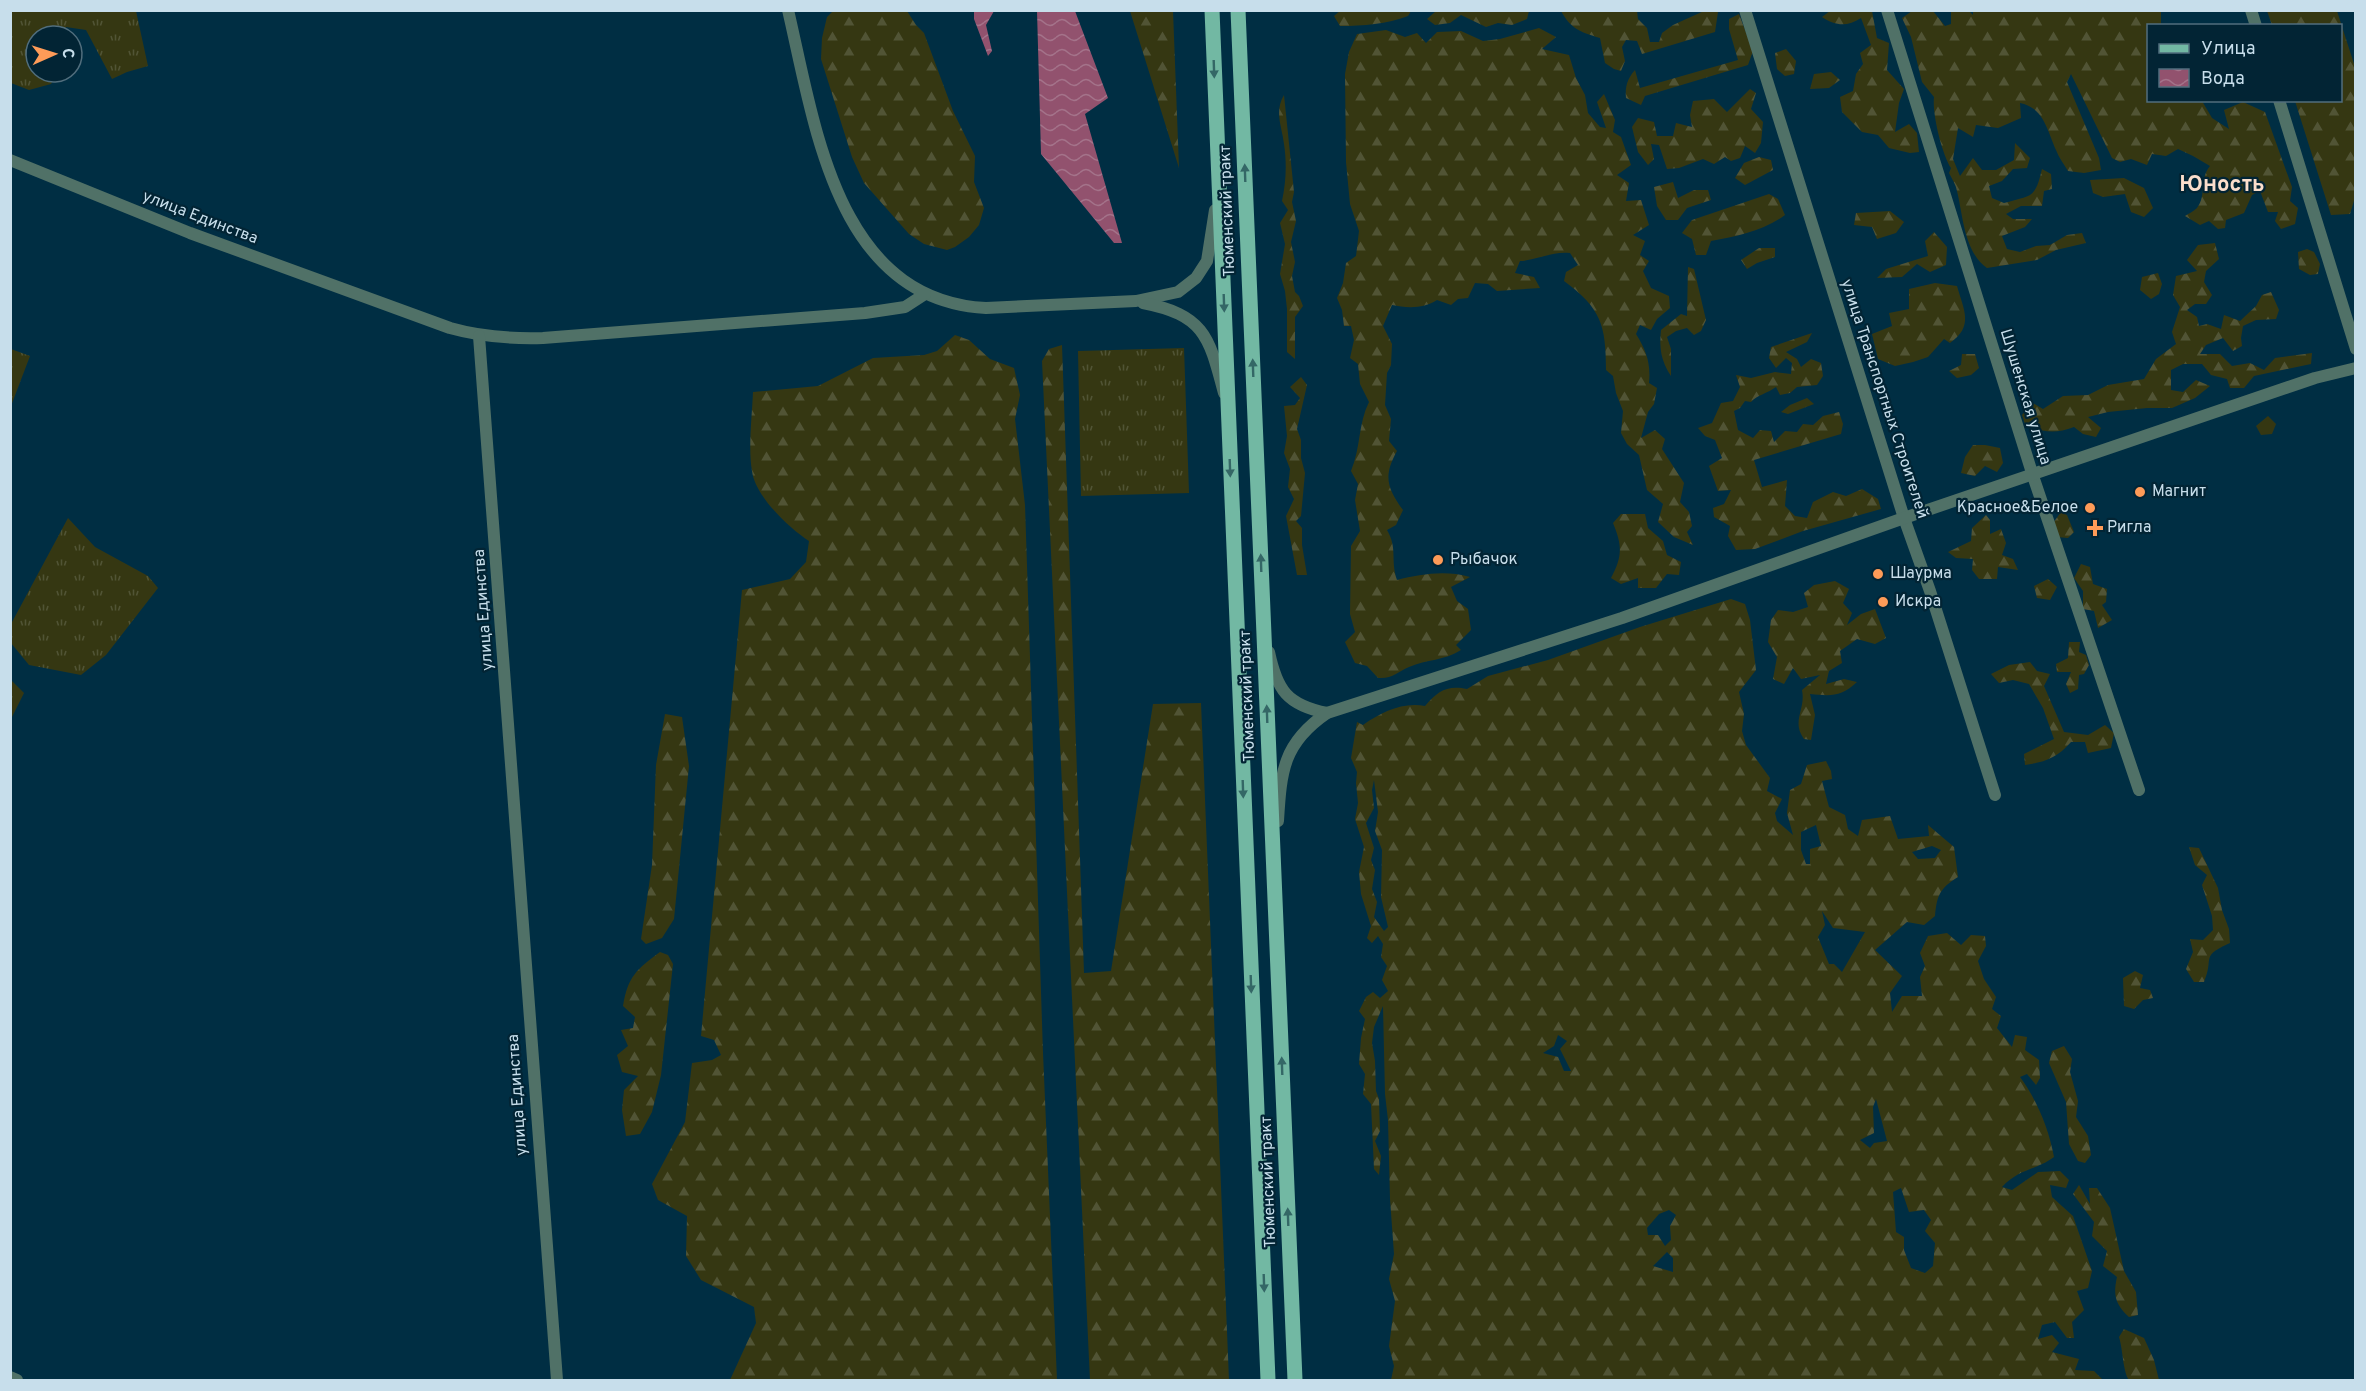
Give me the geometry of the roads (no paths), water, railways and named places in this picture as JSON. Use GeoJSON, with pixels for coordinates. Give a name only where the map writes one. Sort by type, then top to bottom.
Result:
{"type":"FeatureCollection","features":[{"type":"Feature","properties":{"kind":"main road","name":"Тюменский тракт"},"geometry":{"type":"LineString","coordinates":[[1212,10],[1268,1380]]}},
{"type":"Feature","properties":{"kind":"main road","name":"Тюменский тракт"},"geometry":{"type":"LineString","coordinates":[[1238,10],[1295,1380]]}},
{"type":"Feature","properties":{"kind":"street"},"geometry":{"type":"LineString","coordinates":[[788,10],[820,145],[835,191],[853,225],[879,259],[925,294],[964,307],[986,308],[1136,301],[1178,292],[1188,286],[1203,270],[1210,251],[1219,182]]}},
{"type":"Feature","properties":{"kind":"street","name":"улица Транспортных Строителей"},"geometry":{"type":"LineString","coordinates":[[1745,10],[1904,518],[1930,591],[1995,795]]}},
{"type":"Feature","properties":{"kind":"street","name":"Шушенская улица"},"geometry":{"type":"LineString","coordinates":[[1887,10],[2033,476],[2139,790]]}},
{"type":"Feature","properties":{"kind":"street"},"geometry":{"type":"LineString","coordinates":[[2280,102],[2355,349]]}},
{"type":"Feature","properties":{"kind":"street","name":"улица Единства"},"geometry":{"type":"LineString","coordinates":[[10,160],[190,233],[450,328],[479,336],[557,1380]]}},
{"type":"Feature","properties":{"kind":"street"},"geometry":{"type":"LineString","coordinates":[[479,336],[506,339],[543,338],[865,313],[905,307],[925,294]]}},
{"type":"Feature","properties":{"kind":"street"},"geometry":{"type":"LineString","coordinates":[[1136,301],[1179,312],[1198,328],[1206,339],[1214,358],[1228,410]]}},
{"type":"Feature","properties":{"kind":"street"},"geometry":{"type":"LineString","coordinates":[[1274,878],[1283,767],[1294,743],[1304,730],[1327,713],[1622,618],[1904,518],[2033,476],[2315,378],[2355,368]]}},
{"type":"Feature","properties":{"kind":"street"},"geometry":{"type":"LineString","coordinates":[[1263,622],[1272,667],[1281,688],[1298,705],[1327,713]]}},
{"type":"Feature","properties":{"kind":"street"},"geometry":{"type":"LineString","coordinates":[[10,1377],[17,1380]]}},
{"type":"Feature","properties":{"kind":"water"},"geometry":{"type":"Polygon","coordinates":[[[974,11],[994,11],[986,25],[992,51],[988,56],[974,19],[974,11]]]}},
{"type":"Feature","properties":{"kind":"water"},"geometry":{"type":"Polygon","coordinates":[[[1037,11],[1075,11],[1108,98],[1085,114],[1122,243],[1114,243],[1041,154],[1037,11]]]}},
{"type":"Feature","properties":{"kind":"place","name":"Магнит"},"geometry":{"type":"Point","coordinates":[2140,492]}},
{"type":"Feature","properties":{"kind":"place","name":"Красное&Белое"},"geometry":{"type":"Point","coordinates":[2090,508]}},
{"type":"Feature","properties":{"kind":"place","name":"Ригла"},"geometry":{"type":"Point","coordinates":[2095,528]}},
{"type":"Feature","properties":{"kind":"place","name":"Рыбачок"},"geometry":{"type":"Point","coordinates":[1438,560]}},
{"type":"Feature","properties":{"kind":"place","name":"Шаурма"},"geometry":{"type":"Point","coordinates":[1878,574]}},
{"type":"Feature","properties":{"kind":"place","name":"Искра"},"geometry":{"type":"Point","coordinates":[1883,602]}},
{"type":"Feature","properties":{"kind":"district","name":"Юность"},"geometry":{"type":"Point","coordinates":[2222,185]}}]}
